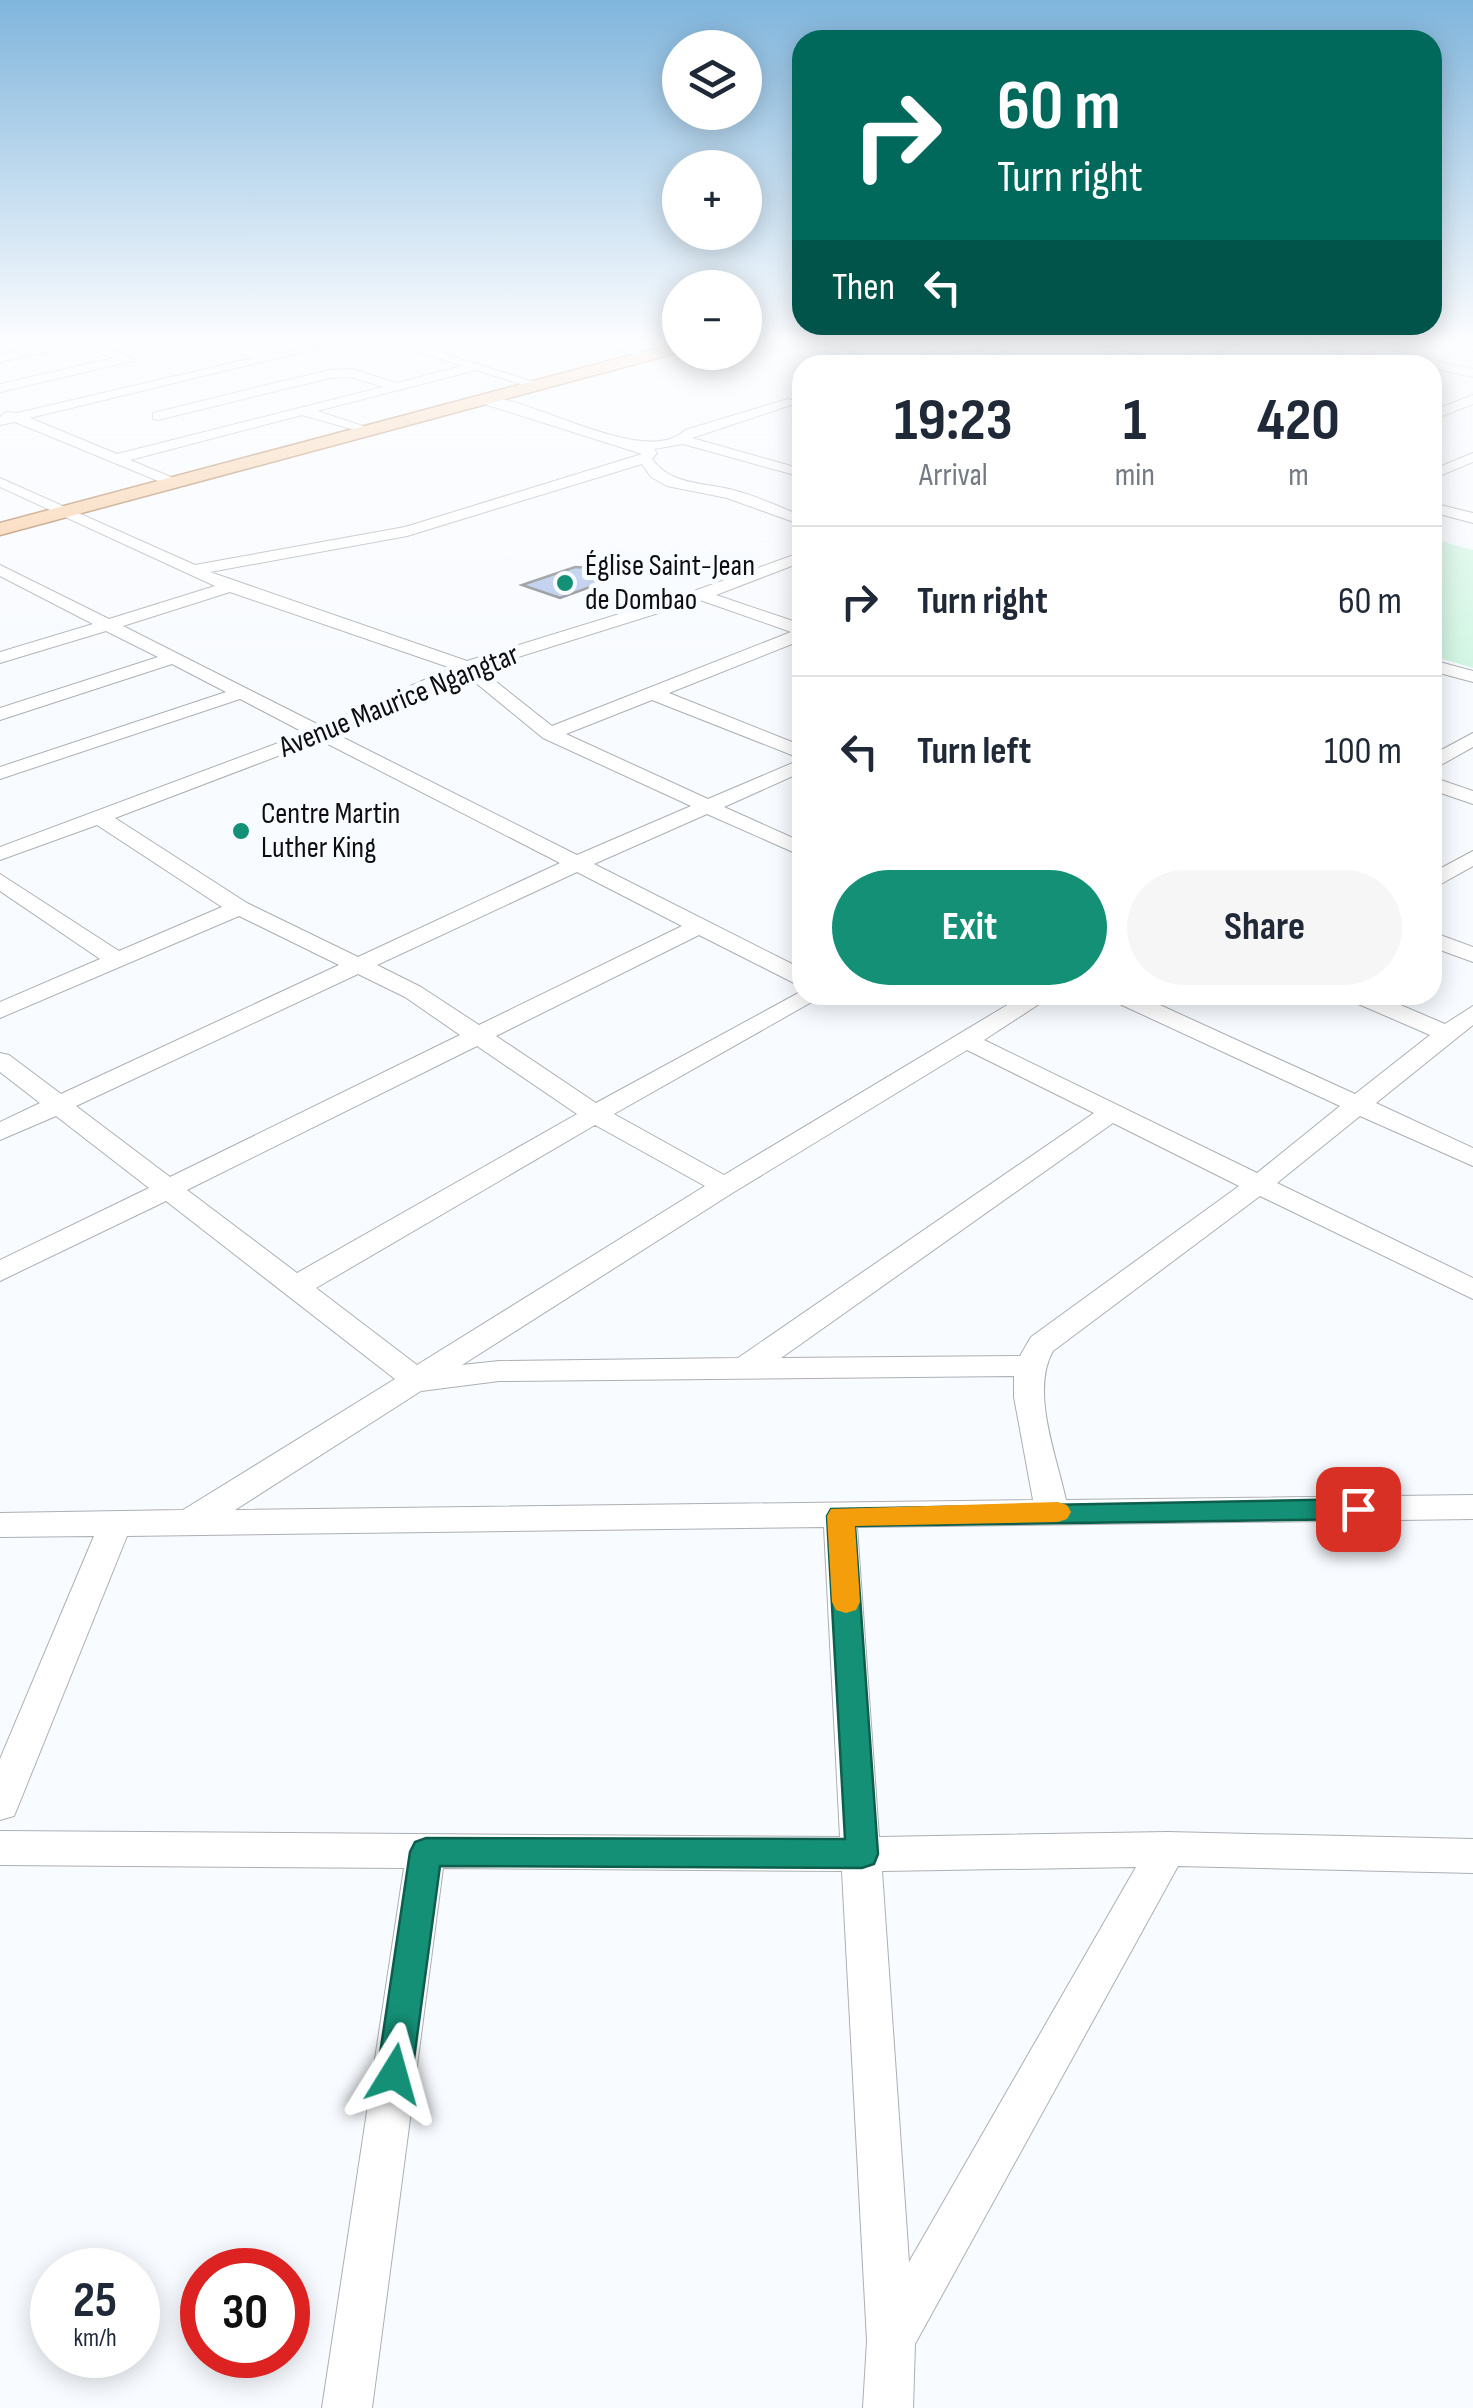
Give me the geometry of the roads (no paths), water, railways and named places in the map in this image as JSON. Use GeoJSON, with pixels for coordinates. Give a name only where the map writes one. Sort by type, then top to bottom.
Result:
{"type":"FeatureCollection","features":[{"type":"Feature","properties":{"kind":"main road"},"geometry":{"type":"LineString","coordinates":[[0,529],[278,454]]}},
{"type":"Feature","properties":{"kind":"street"},"geometry":{"type":"LineString","coordinates":[[104,454],[173,483]]}},
{"type":"Feature","properties":{"kind":"street"},"geometry":{"type":"LineString","coordinates":[[116,459],[134,454]]}},
{"type":"Feature","properties":{"kind":"street"},"geometry":{"type":"LineString","coordinates":[[193,570],[406,531],[640,454]]}},
{"type":"Feature","properties":{"kind":"street"},"geometry":{"type":"LineString","coordinates":[[645,454],[656,474],[672,484],[731,494],[792,517]]}},
{"type":"Feature","properties":{"kind":"street"},"geometry":{"type":"LineString","coordinates":[[734,454],[792,470]]}},
{"type":"Feature","properties":{"kind":"street"},"geometry":{"type":"LineString","coordinates":[[1442,470],[1473,456]]}},
{"type":"Feature","properties":{"kind":"street"},"geometry":{"type":"LineString","coordinates":[[0,482],[230,587],[468,667],[550,734],[792,845]]}},
{"type":"Feature","properties":{"kind":"street"},"geometry":{"type":"LineString","coordinates":[[1442,510],[1473,518]]}},
{"type":"Feature","properties":{"kind":"street","name":"Avenue Maurice Ngangtar"},"geometry":{"type":"LineString","coordinates":[[0,854],[324,732],[468,667],[700,596],[792,561]]}},
{"type":"Feature","properties":{"kind":"street"},"geometry":{"type":"LineString","coordinates":[[5,577],[176,657],[792,973]]}},
{"type":"Feature","properties":{"kind":"street"},"geometry":{"type":"LineString","coordinates":[[0,658],[230,587]]}},
{"type":"Feature","properties":{"kind":"street"},"geometry":{"type":"LineString","coordinates":[[700,596],[792,628]]}},
{"type":"Feature","properties":{"kind":"street"},"geometry":{"type":"LineString","coordinates":[[550,734],[792,636]]}},
{"type":"Feature","properties":{"kind":"street"},"geometry":{"type":"LineString","coordinates":[[0,714],[176,657]]}},
{"type":"Feature","properties":{"kind":"street"},"geometry":{"type":"LineString","coordinates":[[1442,668],[1473,677]]}},
{"type":"Feature","properties":{"kind":"street"},"geometry":{"type":"LineString","coordinates":[[0,773],[244,692]]}},
{"type":"Feature","properties":{"kind":"street"},"geometry":{"type":"LineString","coordinates":[[654,694],[792,749]]}},
{"type":"Feature","properties":{"kind":"street"},"geometry":{"type":"LineString","coordinates":[[1442,758],[1473,739]]}},
{"type":"Feature","properties":{"kind":"street"},"geometry":{"type":"LineString","coordinates":[[0,1132],[578,863],[792,770]]}},
{"type":"Feature","properties":{"kind":"street"},"geometry":{"type":"LineString","coordinates":[[1442,787],[1473,798]]}},
{"type":"Feature","properties":{"kind":"street"},"geometry":{"type":"LineString","coordinates":[[101,818],[239,908],[413,992],[595,1114],[724,1186]]}},
{"type":"Feature","properties":{"kind":"street"},"geometry":{"type":"LineString","coordinates":[[1442,877],[1473,857]]}},
{"type":"Feature","properties":{"kind":"street"},"geometry":{"type":"LineString","coordinates":[[0,881],[119,962]]}},
{"type":"Feature","properties":{"kind":"street"},"geometry":{"type":"LineString","coordinates":[[0,1011],[239,908]]}},
{"type":"Feature","properties":{"kind":"street"},"geometry":{"type":"LineString","coordinates":[[0,1272],[700,926]]}},
{"type":"Feature","properties":{"kind":"street"},"geometry":{"type":"LineString","coordinates":[[1442,942],[1473,955]]}},
{"type":"Feature","properties":{"kind":"street"},"geometry":{"type":"LineString","coordinates":[[294,1287],[794,1005]]}},
{"type":"Feature","properties":{"kind":"street"},"geometry":{"type":"LineString","coordinates":[[190,1522],[724,1186],[1024,1005]]}},
{"type":"Feature","properties":{"kind":"street"},"geometry":{"type":"LineString","coordinates":[[1141,1005],[1473,1158]]}},
{"type":"Feature","properties":{"kind":"street"},"geometry":{"type":"LineString","coordinates":[[1380,1005],[1448,1034]]}},
{"type":"Feature","properties":{"kind":"street"},"geometry":{"type":"LineString","coordinates":[[1052,1512],[1030,1397],[1029,1366],[1042,1344],[1259,1184],[1473,1014]]}},
{"type":"Feature","properties":{"kind":"street"},"geometry":{"type":"LineString","coordinates":[[966,1040],[1473,1290]]}},
{"type":"Feature","properties":{"kind":"street"},"geometry":{"type":"LineString","coordinates":[[0,1060],[418,1381],[499,1371],[1029,1366]]}},
{"type":"Feature","properties":{"kind":"street"},"geometry":{"type":"LineString","coordinates":[[744,1369],[1112,1112]]}},
{"type":"Feature","properties":{"kind":"street"},"geometry":{"type":"LineString","coordinates":[[0,1525],[1473,1508]]}},
{"type":"Feature","properties":{"kind":"street"},"geometry":{"type":"LineString","coordinates":[[840,1516],[890,2342],[888,2408]]}},
{"type":"Feature","properties":{"kind":"street"},"geometry":{"type":"LineString","coordinates":[[0,1804],[116,1523]]}},
{"type":"Feature","properties":{"kind":"street"},"geometry":{"type":"LineString","coordinates":[[0,1848],[862,1854],[1168,1849],[1473,1856]]}},
{"type":"Feature","properties":{"kind":"street"},"geometry":{"type":"LineString","coordinates":[[890,2342],[1168,1849]]}},
{"type":"Feature","properties":{"kind":"street"},"geometry":{"type":"LineString","coordinates":[[347,2408],[426,1852]]}},
{"type":"Feature","properties":{"kind":"place","name":"Église Saint-Jean de Dombao"},"geometry":{"type":"Point","coordinates":[565,583]}},
{"type":"Feature","properties":{"kind":"place","name":"Centre Martin Luther King"},"geometry":{"type":"Point","coordinates":[241,831]}}]}
